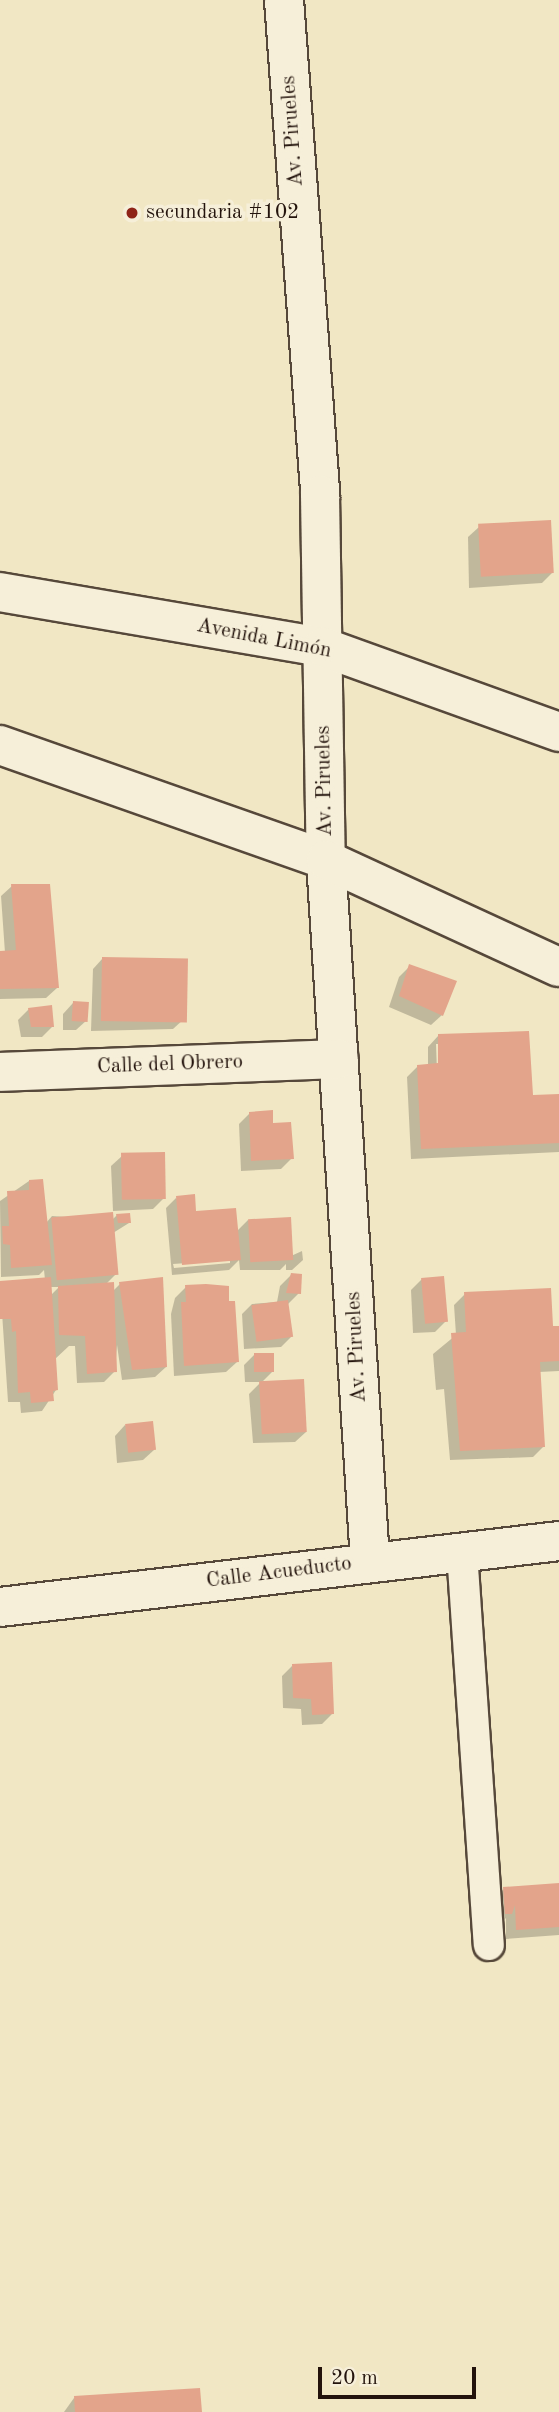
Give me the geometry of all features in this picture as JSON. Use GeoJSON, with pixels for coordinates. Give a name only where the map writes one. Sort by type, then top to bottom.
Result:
{"type":"FeatureCollection","features":[{"type":"Feature","properties":{"kind":"street","name":"Av. Pirueles"},"geometry":{"type":"LineString","coordinates":[[284,0],[320,495],[326,859],[370,1562]]}},
{"type":"Feature","properties":{"kind":"street","name":"Avenida Limón"},"geometry":{"type":"LineString","coordinates":[[0,592],[323,647],[559,732]]}},
{"type":"Feature","properties":{"kind":"street"},"geometry":{"type":"LineString","coordinates":[[0,745],[326,859],[559,967]]}},
{"type":"Feature","properties":{"kind":"street","name":"Calle del Obrero"},"geometry":{"type":"LineString","coordinates":[[0,1072],[340,1059]]}},
{"type":"Feature","properties":{"kind":"street","name":"Calle Acueducto"},"geometry":{"type":"LineString","coordinates":[[0,1607],[559,1541]]}},
{"type":"Feature","properties":{"kind":"lane"},"geometry":{"type":"LineString","coordinates":[[462,1552],[489,1945]]}},
{"type":"Feature","properties":{"kind":"building"},"geometry":{"type":"Polygon","coordinates":[[[551,520],[554,573],[481,577],[478,524],[551,520]]]}},
{"type":"Feature","properties":{"kind":"building"},"geometry":{"type":"Polygon","coordinates":[[[11,884],[50,884],[59,988],[0,989],[0,951],[16,950],[11,884]]]}},
{"type":"Feature","properties":{"kind":"building"},"geometry":{"type":"Polygon","coordinates":[[[102,957],[188,959],[187,1022],[101,1021],[102,957]]]}},
{"type":"Feature","properties":{"kind":"building"},"geometry":{"type":"Polygon","coordinates":[[[409,964],[457,981],[443,1016],[399,996],[409,964]]]}},
{"type":"Feature","properties":{"kind":"building"},"geometry":{"type":"Polygon","coordinates":[[[73,1001],[89,1002],[88,1022],[72,1021],[73,1001]]]}},
{"type":"Feature","properties":{"kind":"building"},"geometry":{"type":"Polygon","coordinates":[[[52,1005],[54,1027],[31,1027],[28,1008],[52,1005]]]}},
{"type":"Feature","properties":{"kind":"building"},"geometry":{"type":"Polygon","coordinates":[[[529,1031],[533,1095],[559,1094],[559,1143],[421,1149],[417,1065],[438,1063],[438,1034],[529,1031]]]}},
{"type":"Feature","properties":{"kind":"building"},"geometry":{"type":"Polygon","coordinates":[[[273,1110],[273,1123],[291,1122],[294,1159],[251,1161],[249,1112],[273,1110]]]}},
{"type":"Feature","properties":{"kind":"building"},"geometry":{"type":"Polygon","coordinates":[[[165,1152],[166,1199],[122,1200],[121,1153],[165,1152]]]}},
{"type":"Feature","properties":{"kind":"building"},"geometry":{"type":"Polygon","coordinates":[[[43,1179],[52,1265],[11,1268],[10,1245],[3,1244],[2,1226],[9,1226],[7,1191],[29,1190],[29,1180],[43,1179]]]}},
{"type":"Feature","properties":{"kind":"building"},"geometry":{"type":"Polygon","coordinates":[[[195,1194],[196,1211],[236,1208],[241,1260],[182,1265],[176,1196],[195,1194]]]}},
{"type":"Feature","properties":{"kind":"building"},"geometry":{"type":"Polygon","coordinates":[[[113,1212],[118,1275],[57,1280],[51,1217],[113,1212]]]}},
{"type":"Feature","properties":{"kind":"building"},"geometry":{"type":"Polygon","coordinates":[[[130,1213],[131,1223],[118,1223],[116,1214],[130,1213]]]}},
{"type":"Feature","properties":{"kind":"building"},"geometry":{"type":"Polygon","coordinates":[[[291,1217],[293,1260],[250,1262],[248,1219],[291,1217]]]}},
{"type":"Feature","properties":{"kind":"building"},"geometry":{"type":"Polygon","coordinates":[[[291,1273],[302,1274],[301,1294],[286,1293],[291,1273]]]}},
{"type":"Feature","properties":{"kind":"building"},"geometry":{"type":"Polygon","coordinates":[[[444,1276],[448,1322],[425,1324],[421,1278],[444,1276]]]}},
{"type":"Feature","properties":{"kind":"building"},"geometry":{"type":"Polygon","coordinates":[[[51,1277],[58,1390],[53,1391],[54,1401],[31,1403],[30,1392],[18,1393],[16,1331],[12,1332],[11,1319],[0,1319],[0,1281],[51,1277]]]}},
{"type":"Feature","properties":{"kind":"building"},"geometry":{"type":"Polygon","coordinates":[[[163,1277],[167,1367],[132,1370],[119,1282],[163,1277]]]}},
{"type":"Feature","properties":{"kind":"building"},"geometry":{"type":"Polygon","coordinates":[[[114,1282],[117,1372],[87,1374],[85,1336],[59,1335],[58,1286],[114,1282]]]}},
{"type":"Feature","properties":{"kind":"building"},"geometry":{"type":"Polygon","coordinates":[[[185,1285],[229,1286],[229,1301],[235,1301],[239,1362],[184,1366],[181,1302],[186,1302],[185,1285]]]}},
{"type":"Feature","properties":{"kind":"building"},"geometry":{"type":"Polygon","coordinates":[[[551,1288],[553,1326],[559,1326],[559,1361],[540,1362],[545,1447],[460,1451],[451,1333],[466,1332],[464,1292],[551,1288]]]}},
{"type":"Feature","properties":{"kind":"building"},"geometry":{"type":"Polygon","coordinates":[[[288,1300],[293,1337],[257,1342],[251,1305],[288,1300]]]}},
{"type":"Feature","properties":{"kind":"building"},"geometry":{"type":"Polygon","coordinates":[[[254,1353],[274,1353],[274,1372],[254,1372],[254,1353]]]}},
{"type":"Feature","properties":{"kind":"building"},"geometry":{"type":"Polygon","coordinates":[[[304,1379],[307,1432],[262,1434],[259,1381],[304,1379]]]}},
{"type":"Feature","properties":{"kind":"building"},"geometry":{"type":"Polygon","coordinates":[[[153,1421],[156,1450],[128,1453],[125,1424],[153,1421]]]}},
{"type":"Feature","properties":{"kind":"building"},"geometry":{"type":"Polygon","coordinates":[[[332,1662],[334,1714],[312,1715],[311,1699],[293,1698],[292,1664],[332,1662]]]}},
{"type":"Feature","properties":{"kind":"building"},"geometry":{"type":"Polygon","coordinates":[[[559,1883],[559,1927],[516,1930],[515,1905],[512,1914],[505,1914],[503,1887],[559,1883]]]}},
{"type":"Feature","properties":{"kind":"building"},"geometry":{"type":"Polygon","coordinates":[[[200,2388],[202,2412],[75,2412],[74,2396],[200,2388]]]}},
{"type":"Feature","properties":{"kind":"place","name":"secundaria #102"},"geometry":{"type":"Point","coordinates":[132,213]}}]}
